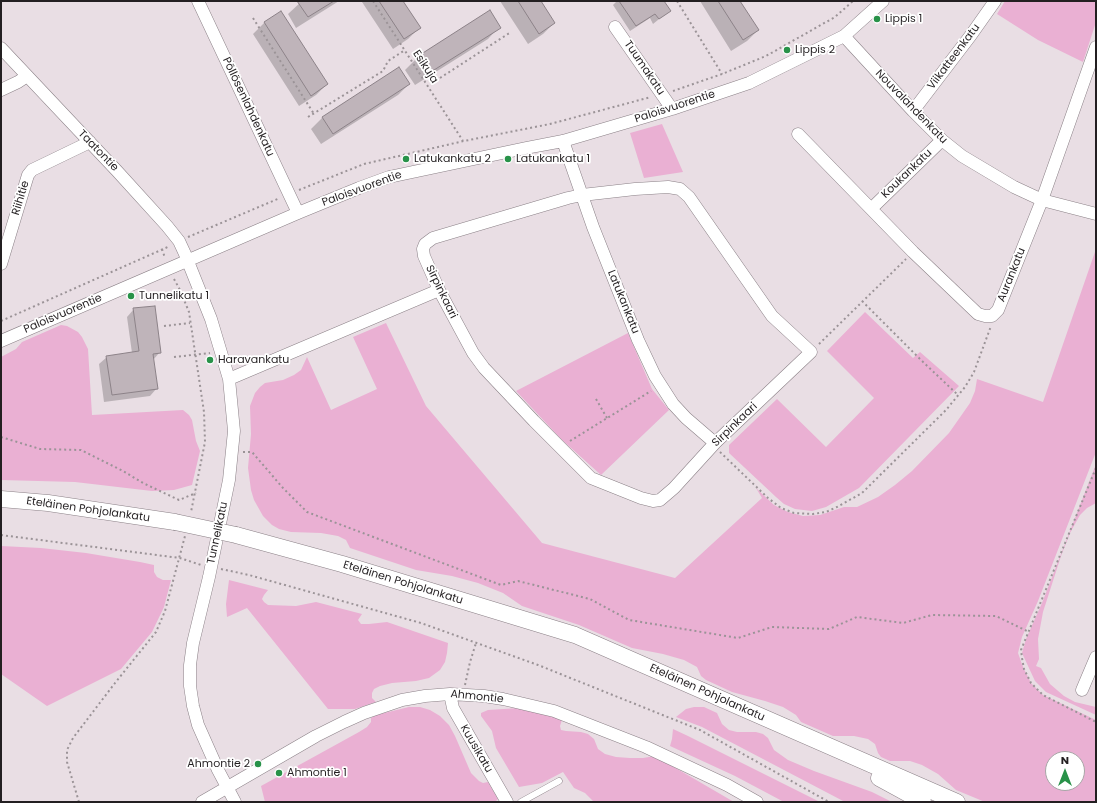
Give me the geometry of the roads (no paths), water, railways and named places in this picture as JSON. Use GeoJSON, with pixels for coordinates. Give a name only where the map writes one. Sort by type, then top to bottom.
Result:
{"type":"FeatureCollection","features":[{"type":"Feature","properties":{"kind":"main road","name":"Eteläinen Pohjolankatu"},"geometry":{"type":"LineString","coordinates":[[1,499],[72,506],[236,535],[342,564],[575,635],[957,802]]}},
{"type":"Feature","properties":{"kind":"main road","name":"Eteläinen Pohjolankatu"},"geometry":{"type":"LineString","coordinates":[[788,729],[923,802]]}},
{"type":"Feature","properties":{"kind":"street","name":"Pöllösenlahdenkatu"},"geometry":{"type":"LineString","coordinates":[[198,1],[298,213]]}},
{"type":"Feature","properties":{"kind":"street","name":"Paloisvuorentie"},"geometry":{"type":"LineString","coordinates":[[1,341],[298,213],[389,177],[518,149],[563,141],[672,109],[748,84],[844,36],[883,1]]}},
{"type":"Feature","properties":{"kind":"street","name":"Viikatteenkatu"},"geometry":{"type":"LineString","coordinates":[[913,111],[995,1]]}},
{"type":"Feature","properties":{"kind":"street","name":"Tuumakatu"},"geometry":{"type":"LineString","coordinates":[[616,27],[672,109]]}},
{"type":"Feature","properties":{"kind":"street","name":"Nouvalahdenkatu"},"geometry":{"type":"LineString","coordinates":[[844,36],[913,111],[942,140],[962,156],[1014,187],[1042,200],[1096,214]]}},
{"type":"Feature","properties":{"kind":"street","name":"Aurankatu"},"geometry":{"type":"LineString","coordinates":[[871,208],[913,252],[978,314],[992,316],[998,310],[1042,200],[1096,47]]}},
{"type":"Feature","properties":{"kind":"street","name":"Taatontie"},"geometry":{"type":"LineString","coordinates":[[1,48],[167,226],[179,241],[188,260]]}},
{"type":"Feature","properties":{"kind":"street"},"geometry":{"type":"LineString","coordinates":[[1,90],[27,76]]}},
{"type":"Feature","properties":{"kind":"street"},"geometry":{"type":"LineString","coordinates":[[798,134],[871,208]]}},
{"type":"Feature","properties":{"kind":"street","name":"Koukankatu"},"geometry":{"type":"LineString","coordinates":[[871,208],[942,140]]}},
{"type":"Feature","properties":{"kind":"street","name":"Latukankatu"},"geometry":{"type":"LineString","coordinates":[[563,141],[593,227],[638,340],[655,376],[673,404],[714,445]]}},
{"type":"Feature","properties":{"kind":"street","name":"Riihitie"},"geometry":{"type":"LineString","coordinates":[[1,264],[28,175],[32,170],[90,142]]}},
{"type":"Feature","properties":{"kind":"street","name":"Sirpinkaari"},"geometry":{"type":"LineString","coordinates":[[668,187],[680,189],[689,197],[772,316],[811,352],[714,445],[674,488],[660,500],[653,501],[641,498],[591,478],[561,448],[484,368],[473,353],[439,290],[424,256],[423,249],[425,244],[433,238],[582,195],[648,188],[668,187]]}},
{"type":"Feature","properties":{"kind":"street","name":"Tunnelikatu"},"geometry":{"type":"LineString","coordinates":[[188,260],[211,319],[221,352],[228,379],[234,430],[230,480],[209,577],[192,643],[190,686],[198,725],[235,802]]}},
{"type":"Feature","properties":{"kind":"street"},"geometry":{"type":"LineString","coordinates":[[228,379],[439,290]]}},
{"type":"Feature","properties":{"kind":"street"},"geometry":{"type":"LineString","coordinates":[[1082,690],[1096,657]]}},
{"type":"Feature","properties":{"kind":"street","name":"Ahmontie"},"geometry":{"type":"LineString","coordinates":[[202,802],[316,736],[357,716],[402,700],[450,694],[463,694],[503,699],[554,711],[646,747],[727,785],[757,802]]}},
{"type":"Feature","properties":{"kind":"street","name":"Kuusikatu"},"geometry":{"type":"LineString","coordinates":[[450,694],[453,708],[507,802]]}},
{"type":"Feature","properties":{"kind":"lane"},"geometry":{"type":"LineString","coordinates":[[521,802],[559,781]]}},
{"type":"Feature","properties":{"kind":"place","name":"Lippis 1"},"geometry":{"type":"Point","coordinates":[877,19]}},
{"type":"Feature","properties":{"kind":"place","name":"Lippis 2"},"geometry":{"type":"Point","coordinates":[787,50]}},
{"type":"Feature","properties":{"kind":"place","name":"Latukankatu 2"},"geometry":{"type":"Point","coordinates":[406,159]}},
{"type":"Feature","properties":{"kind":"place","name":"Latukankatu 1"},"geometry":{"type":"Point","coordinates":[508,159]}},
{"type":"Feature","properties":{"kind":"place","name":"Tunnelikatu 1"},"geometry":{"type":"Point","coordinates":[131,296]}},
{"type":"Feature","properties":{"kind":"place","name":"Haravankatu"},"geometry":{"type":"Point","coordinates":[210,360]}},
{"type":"Feature","properties":{"kind":"place","name":"Ahmontie 2"},"geometry":{"type":"Point","coordinates":[258,764]}},
{"type":"Feature","properties":{"kind":"place","name":"Ahmontie 1"},"geometry":{"type":"Point","coordinates":[279,773]}}]}
